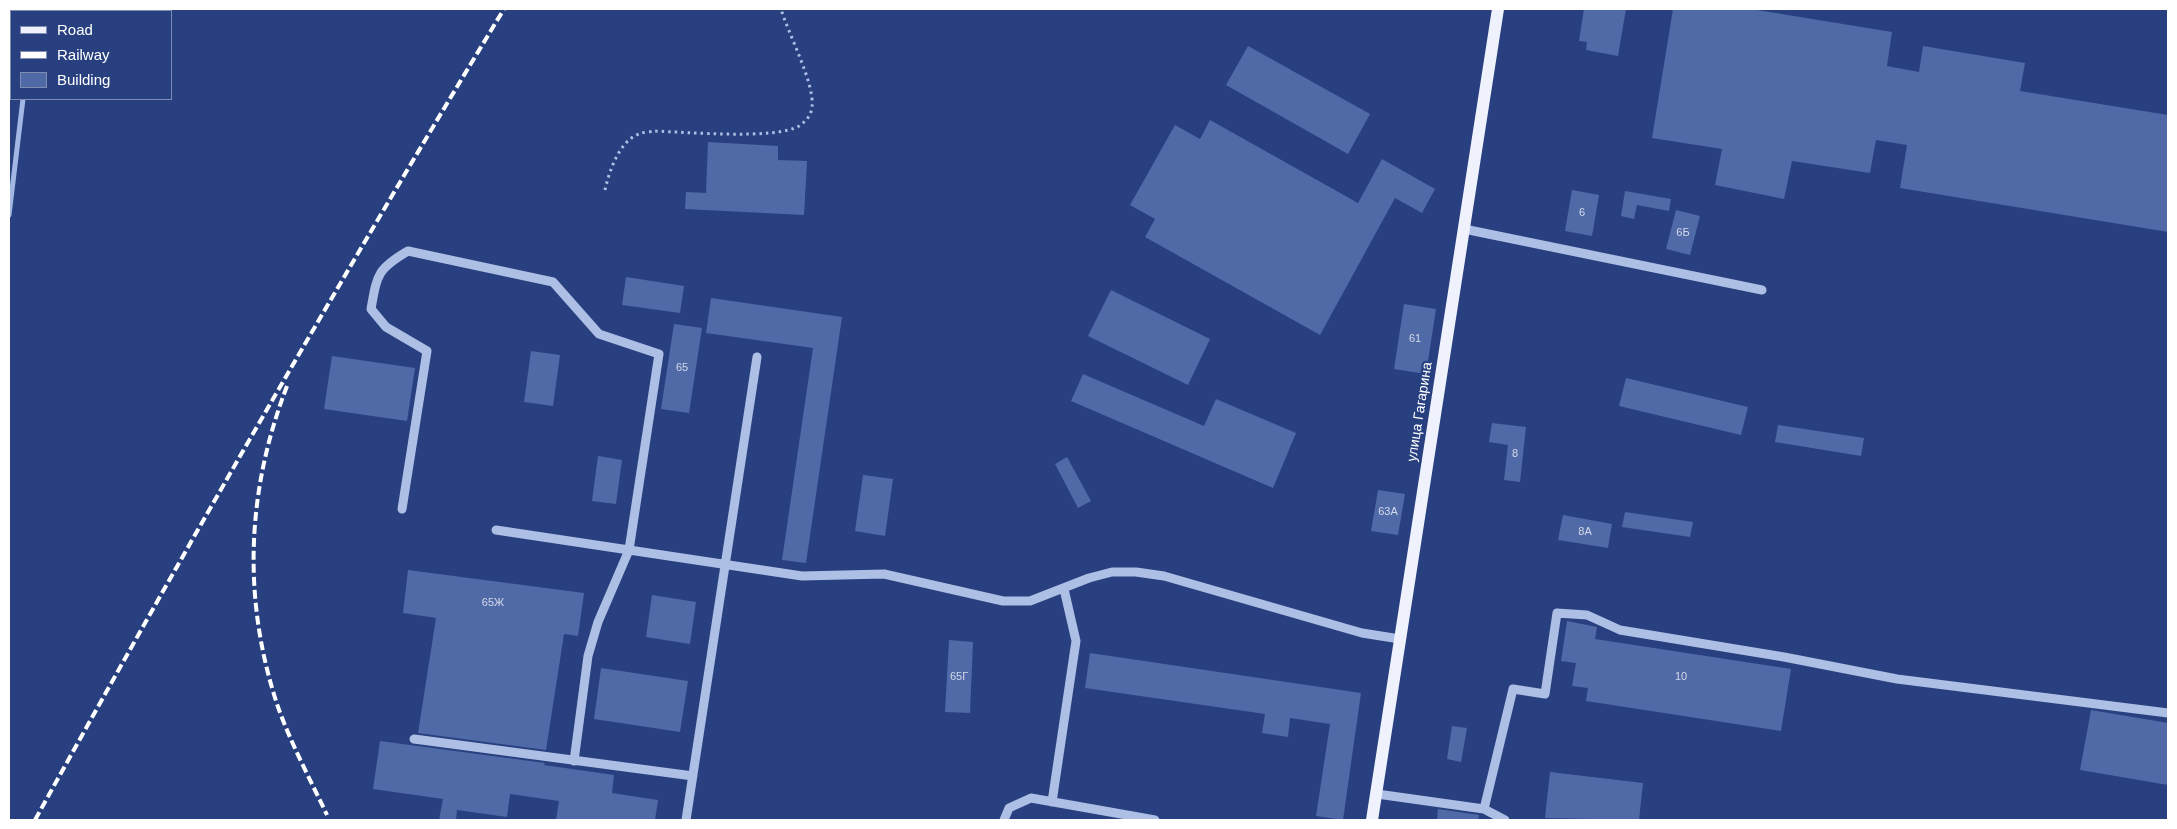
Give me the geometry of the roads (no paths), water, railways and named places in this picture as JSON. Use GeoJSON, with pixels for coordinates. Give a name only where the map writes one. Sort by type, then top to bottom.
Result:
{"type":"FeatureCollection","features":[{"type":"Feature","properties":{"kind":"main road","name":"улица Гагарина"},"geometry":{"type":"LineString","coordinates":[[1372,820],[1498,9]]}},
{"type":"Feature","properties":{"kind":"lane"},"geometry":{"type":"LineString","coordinates":[[1464,229],[1762,290]]}},
{"type":"Feature","properties":{"kind":"lane"},"geometry":{"type":"LineString","coordinates":[[402,509],[427,351],[386,327],[371,310],[376,281],[387,263],[408,251],[553,282],[599,334],[659,354],[629,550],[598,622],[588,656],[574,761]]}},
{"type":"Feature","properties":{"kind":"lane"},"geometry":{"type":"LineString","coordinates":[[686,820],[757,357]]}},
{"type":"Feature","properties":{"kind":"lane"},"geometry":{"type":"LineString","coordinates":[[496,530],[802,576],[884,574],[1003,602],[1030,601],[1089,578],[1112,572],[1136,572],[1164,576],[1362,633],[1400,639]]}},
{"type":"Feature","properties":{"kind":"lane"},"geometry":{"type":"LineString","coordinates":[[1052,802],[1076,641],[1064,589]]}},
{"type":"Feature","properties":{"kind":"lane"},"geometry":{"type":"LineString","coordinates":[[1484,809],[1513,689],[1545,694],[1557,613],[1587,615],[1620,630],[1784,657],[1897,679],[2168,713]]}},
{"type":"Feature","properties":{"kind":"lane"},"geometry":{"type":"LineString","coordinates":[[414,739],[693,776]]}},
{"type":"Feature","properties":{"kind":"lane"},"geometry":{"type":"LineString","coordinates":[[1376,794],[1484,809],[1505,820]]}},
{"type":"Feature","properties":{"kind":"lane"},"geometry":{"type":"LineString","coordinates":[[1004,820],[1009,808],[1032,798],[1155,820]]}},
{"type":"Feature","properties":{"kind":"waterway"},"geometry":{"type":"LineString","coordinates":[[9,215],[23,100]]}},
{"type":"Feature","properties":{"kind":"railway"},"geometry":{"type":"LineString","coordinates":[[35,820],[265,412],[504,9]]}},
{"type":"Feature","properties":{"kind":"railway"},"geometry":{"type":"LineString","coordinates":[[287,386],[274,425],[257,504],[254,584],[258,624],[277,704],[294,746],[327,815]]}}]}
